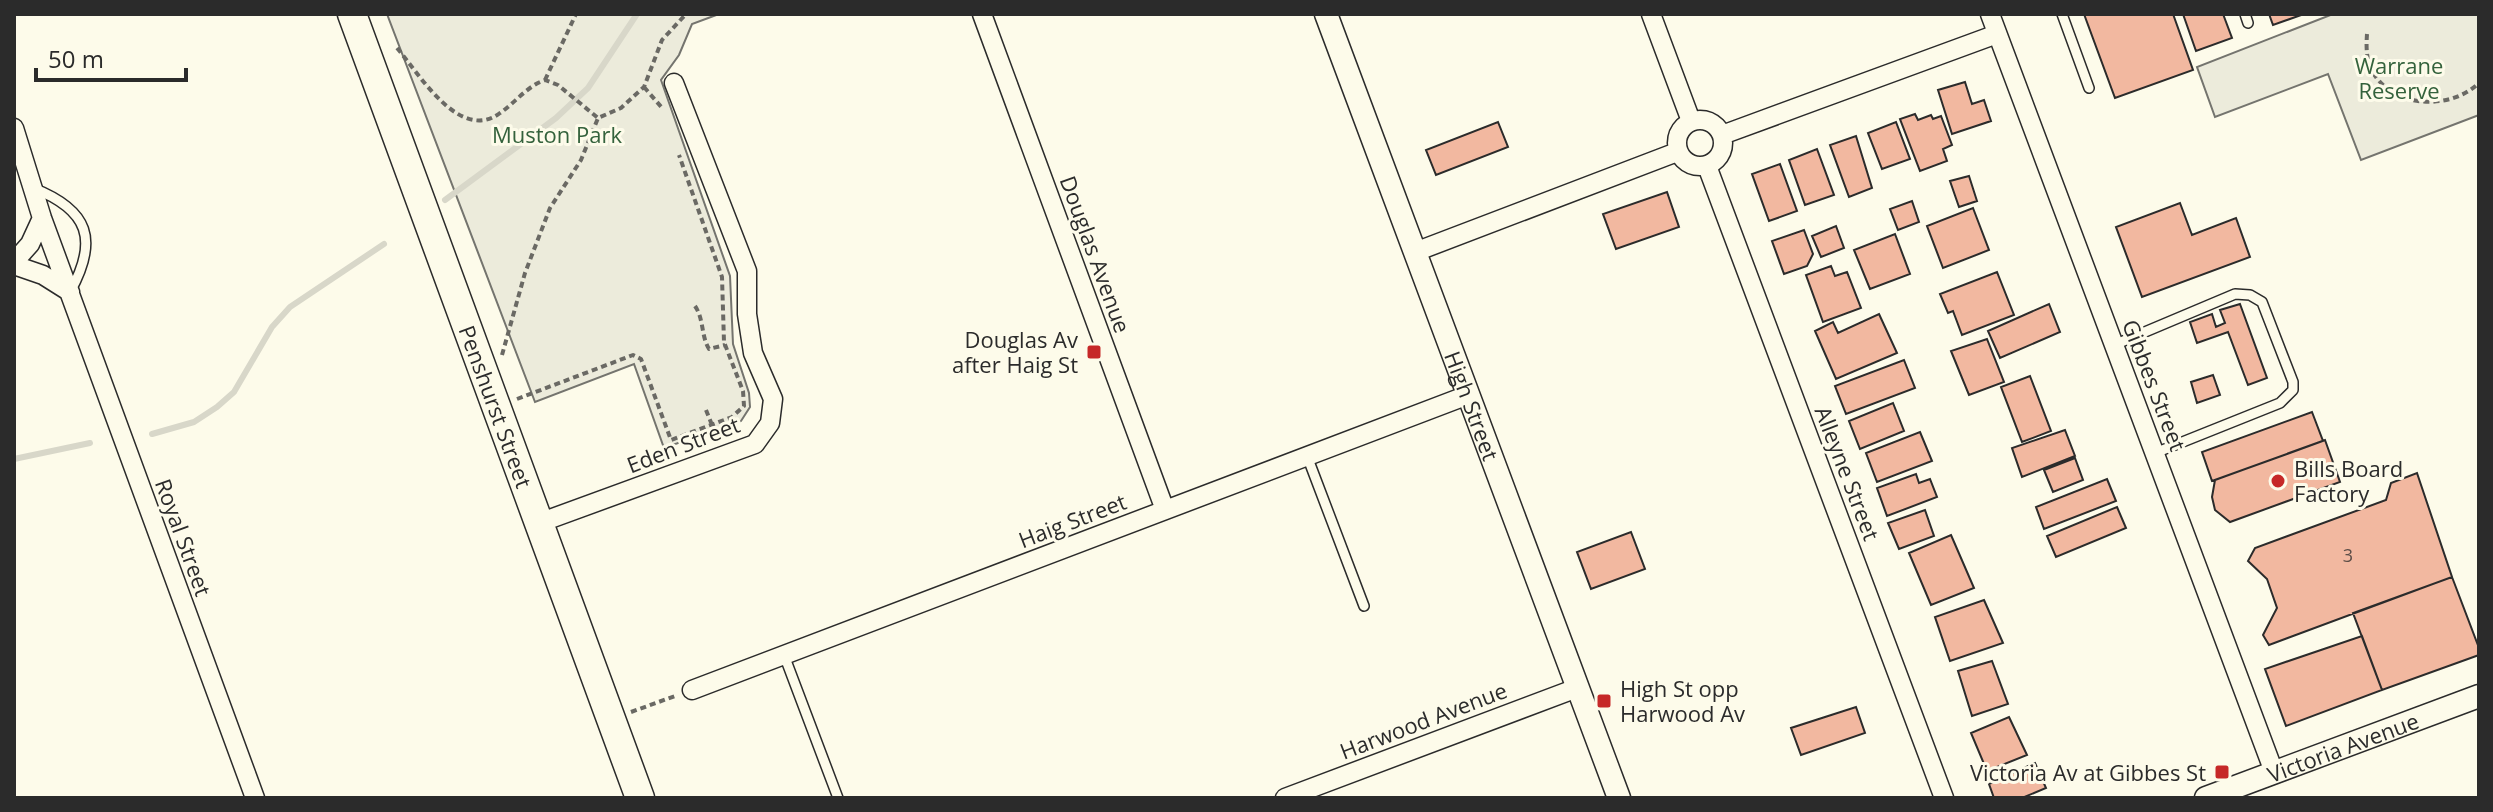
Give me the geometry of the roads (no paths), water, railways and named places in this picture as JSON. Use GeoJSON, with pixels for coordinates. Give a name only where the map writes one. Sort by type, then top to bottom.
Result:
{"type":"FeatureCollection","features":[{"type":"Feature","properties":{"kind":"main road","name":"Penshurst Street"},"geometry":{"type":"LineString","coordinates":[[352,14],[640,798]]}},
{"type":"Feature","properties":{"kind":"street","name":"Douglas Avenue"},"geometry":{"type":"LineString","coordinates":[[982,14],[1165,510]]}},
{"type":"Feature","properties":{"kind":"street","name":"High Street"},"geometry":{"type":"LineString","coordinates":[[1326,14],[1619,798]]}},
{"type":"Feature","properties":{"kind":"street"},"geometry":{"type":"LineString","coordinates":[[1651,14],[1691,121]]}},
{"type":"Feature","properties":{"kind":"street","name":"Gibbes Street"},"geometry":{"type":"LineString","coordinates":[[1990,14],[2274,772]]}},
{"type":"Feature","properties":{"kind":"street"},"geometry":{"type":"LineString","coordinates":[[1722,135],[1997,34]]}},
{"type":"Feature","properties":{"kind":"street","name":"Eden Street"},"geometry":{"type":"LineString","coordinates":[[539,523],[755,444],[770,423],[773,399],[753,353],[747,271],[674,83]]}},
{"type":"Feature","properties":{"kind":"street"},"geometry":{"type":"LineString","coordinates":[[1706,120],[1722,135],[1719,157],[1707,166],[1686,163],[1677,152],[1677,137],[1684,125],[1691,121],[1706,120]]}},
{"type":"Feature","properties":{"kind":"street","name":"Royal Street"},"geometry":{"type":"LineString","coordinates":[[14,128],[42,218],[255,798]]}},
{"type":"Feature","properties":{"kind":"street"},"geometry":{"type":"LineString","coordinates":[[1415,252],[1677,152]]}},
{"type":"Feature","properties":{"kind":"street","name":"Alleyne Street"},"geometry":{"type":"LineString","coordinates":[[1707,166],[1944,798]]}},
{"type":"Feature","properties":{"kind":"street"},"geometry":{"type":"LineString","coordinates":[[42,218],[30,244],[14,263],[43,275],[70,292]]}},
{"type":"Feature","properties":{"kind":"street","name":"Haig Street"},"geometry":{"type":"LineString","coordinates":[[692,690],[1468,395]]}},
{"type":"Feature","properties":{"kind":"street","name":"Harwood Avenue"},"geometry":{"type":"LineString","coordinates":[[1285,798],[1577,688]]}},
{"type":"Feature","properties":{"kind":"street","name":"Victoria Avenue"},"geometry":{"type":"LineString","coordinates":[[2206,798],[2479,696]]}},
{"type":"Feature","properties":{"kind":"lane"},"geometry":{"type":"LineString","coordinates":[[2062,14],[2089,88]]}},
{"type":"Feature","properties":{"kind":"lane"},"geometry":{"type":"LineString","coordinates":[[33,188],[66,204],[86,230],[85,259],[70,292]]}},
{"type":"Feature","properties":{"kind":"lane"},"geometry":{"type":"LineString","coordinates":[[2114,345],[2235,294],[2250,295],[2262,302],[2293,382],[2293,390],[2280,403],[2155,453]]}},
{"type":"Feature","properties":{"kind":"lane"},"geometry":{"type":"LineString","coordinates":[[1307,456],[1364,606]]}},
{"type":"Feature","properties":{"kind":"lane"},"geometry":{"type":"LineString","coordinates":[[784,655],[838,798]]}},
{"type":"Feature","properties":{"kind":"waterway"},"geometry":{"type":"LineString","coordinates":[[445,200],[556,118],[588,88],[637,14]]}},
{"type":"Feature","properties":{"kind":"waterway"},"geometry":{"type":"LineString","coordinates":[[152,434],[194,422],[217,407],[234,392],[272,327],[290,307],[384,244]]}},
{"type":"Feature","properties":{"kind":"waterway"},"geometry":{"type":"LineString","coordinates":[[14,459],[90,443]]}},
{"type":"Feature","properties":{"kind":"place","name":"Douglas Av after Haig St"},"geometry":{"type":"Point","coordinates":[1094,352]}},
{"type":"Feature","properties":{"kind":"place","name":"Bills Board Factory"},"geometry":{"type":"Point","coordinates":[2278,481]}},
{"type":"Feature","properties":{"kind":"place","name":"High St opp Harwood Av"},"geometry":{"type":"Point","coordinates":[1604,701]}},
{"type":"Feature","properties":{"kind":"place","name":"Victoria Av at Gibbes St"},"geometry":{"type":"Point","coordinates":[2222,772]}},
{"type":"Feature","properties":{"kind":"park label","name":"Warrane Reserve"},"geometry":{"type":"Point","coordinates":[2399,78]}},
{"type":"Feature","properties":{"kind":"park label","name":"Muston Park"},"geometry":{"type":"Point","coordinates":[557,134]}}]}
